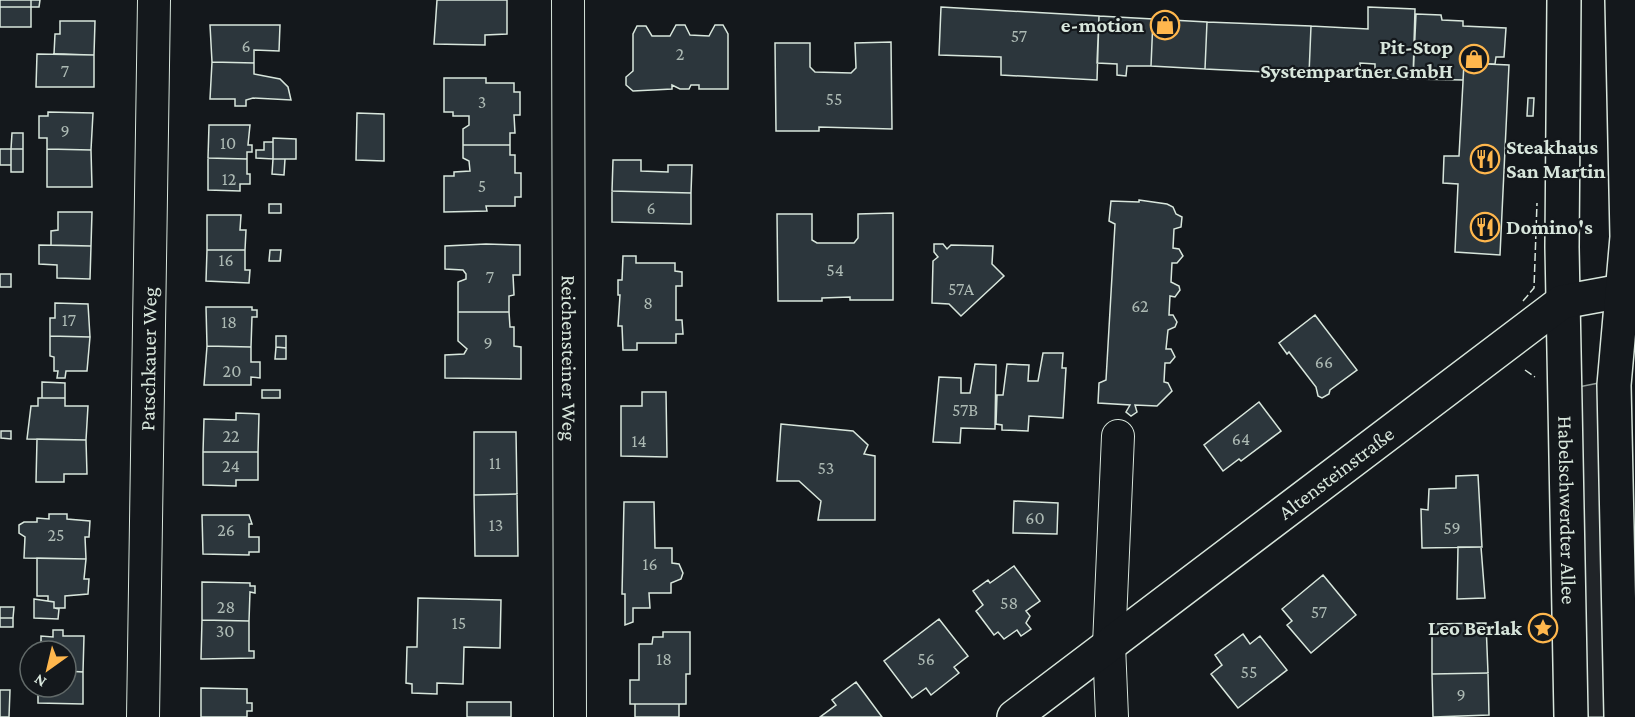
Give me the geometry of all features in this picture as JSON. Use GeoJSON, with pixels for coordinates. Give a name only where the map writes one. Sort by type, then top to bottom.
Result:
{"type":"FeatureCollection","features":[{"type":"Feature","properties":{"kind":"main road","name":"Habelschwerdter Allee"},"geometry":{"type":"LineString","coordinates":[[1564,0],[1562,303],[1571,717]]}},
{"type":"Feature","properties":{"kind":"main road"},"geometry":{"type":"LineString","coordinates":[[1621,717],[1614,385],[1629,292],[1627,237],[1629,87],[1622,0]]}},
{"type":"Feature","properties":{"kind":"main road"},"geometry":{"type":"LineString","coordinates":[[1562,303],[1629,292]]}},
{"type":"Feature","properties":{"kind":"main road","name":"Altensteinstraße"},"geometry":{"type":"LineString","coordinates":[[1014,717],[1562,303]]}},
{"type":"Feature","properties":{"kind":"street","name":"Patschkauer Weg"},"geometry":{"type":"LineString","coordinates":[[143,717],[154,0]]}},
{"type":"Feature","properties":{"kind":"street","name":"Reichensteiner Weg"},"geometry":{"type":"LineString","coordinates":[[568,0],[570,717]]}},
{"type":"Feature","properties":{"kind":"street"},"geometry":{"type":"LineString","coordinates":[[1112,717],[1109,645],[1118,436]]}},
{"type":"Feature","properties":{"kind":"shaded area"},"geometry":{"type":"Polygon","coordinates":[[[1599,383],[1610,717],[1584,717],[1578,387],[1599,383]]]}},
{"type":"Feature","properties":{"kind":"building"},"geometry":{"type":"Polygon","coordinates":[[[0,0],[31,0],[31,7],[0,7],[0,0]]]}},
{"type":"Feature","properties":{"kind":"building"},"geometry":{"type":"Polygon","coordinates":[[[31,0],[40,0],[39,7],[31,7],[31,0]]]}},
{"type":"Feature","properties":{"kind":"building"},"geometry":{"type":"Polygon","coordinates":[[[437,0],[507,0],[507,34],[485,35],[485,45],[434,44],[437,0]]]}},
{"type":"Feature","properties":{"kind":"building"},"geometry":{"type":"Polygon","coordinates":[[[0,7],[31,7],[31,27],[0,27],[0,7]]]}},
{"type":"Feature","properties":{"kind":"building"},"geometry":{"type":"Polygon","coordinates":[[[941,7],[1099,16],[1097,80],[1001,75],[1001,57],[939,55],[941,7]]]}},
{"type":"Feature","properties":{"kind":"building"},"geometry":{"type":"Polygon","coordinates":[[[1368,7],[1415,9],[1413,79],[1375,77],[1375,64],[1360,63],[1360,76],[1309,74],[1311,26],[1368,29],[1368,7]]]}},
{"type":"Feature","properties":{"kind":"building"},"geometry":{"type":"Polygon","coordinates":[[[1416,14],[1441,15],[1442,20],[1463,21],[1463,26],[1506,28],[1504,57],[1496,57],[1495,64],[1464,63],[1463,80],[1413,79],[1416,14]]]}},
{"type":"Feature","properties":{"kind":"building"},"geometry":{"type":"Polygon","coordinates":[[[1099,16],[1153,19],[1151,66],[1127,66],[1126,76],[1117,75],[1117,64],[1097,63],[1099,16]]]}},
{"type":"Feature","properties":{"kind":"building"},"geometry":{"type":"Polygon","coordinates":[[[1153,19],[1207,22],[1205,69],[1151,66],[1153,19]]]}},
{"type":"Feature","properties":{"kind":"building"},"geometry":{"type":"Polygon","coordinates":[[[60,21],[95,21],[94,55],[54,54],[55,34],[60,34],[60,21]]]}},
{"type":"Feature","properties":{"kind":"building"},"geometry":{"type":"Polygon","coordinates":[[[1207,22],[1311,26],[1309,74],[1205,69],[1207,22]]]}},
{"type":"Feature","properties":{"kind":"building"},"geometry":{"type":"Polygon","coordinates":[[[210,25],[280,25],[279,51],[254,50],[254,63],[212,62],[210,25]]]}},
{"type":"Feature","properties":{"kind":"building"},"geometry":{"type":"Polygon","coordinates":[[[676,25],[685,25],[690,35],[709,36],[715,25],[723,25],[728,34],[728,89],[699,89],[699,85],[691,85],[689,89],[680,89],[672,85],[672,89],[633,91],[626,85],[626,77],[633,71],[633,34],[637,26],[646,26],[652,36],[670,36],[676,25]]]}},
{"type":"Feature","properties":{"kind":"building"},"geometry":{"type":"Polygon","coordinates":[[[891,42],[892,129],[819,127],[819,131],[776,131],[775,43],[810,43],[810,67],[815,72],[851,73],[856,68],[855,43],[891,42]]]}},
{"type":"Feature","properties":{"kind":"building"},"geometry":{"type":"Polygon","coordinates":[[[37,54],[94,55],[94,87],[36,87],[37,54]]]}},
{"type":"Feature","properties":{"kind":"building"},"geometry":{"type":"Polygon","coordinates":[[[212,62],[254,63],[254,74],[280,79],[288,87],[291,100],[253,98],[246,100],[246,106],[235,106],[235,99],[210,99],[212,62]]]}},
{"type":"Feature","properties":{"kind":"building"},"geometry":{"type":"Polygon","coordinates":[[[1464,63],[1509,65],[1500,255],[1455,252],[1458,184],[1443,183],[1444,156],[1459,156],[1464,63]]]}},
{"type":"Feature","properties":{"kind":"building"},"geometry":{"type":"Polygon","coordinates":[[[444,78],[486,78],[486,83],[514,83],[514,92],[520,92],[520,115],[514,115],[515,133],[510,133],[510,145],[463,145],[463,129],[469,125],[469,116],[453,116],[453,112],[444,112],[444,78]]]}},
{"type":"Feature","properties":{"kind":"building"},"geometry":{"type":"Polygon","coordinates":[[[1528,98],[1534,98],[1533,116],[1527,116],[1528,98]]]}},
{"type":"Feature","properties":{"kind":"building"},"geometry":{"type":"Polygon","coordinates":[[[48,112],[93,113],[91,150],[47,149],[47,138],[39,138],[39,116],[48,116],[48,112]]]}},
{"type":"Feature","properties":{"kind":"building"},"geometry":{"type":"Polygon","coordinates":[[[357,113],[384,114],[384,161],[356,160],[357,113]]]}},
{"type":"Feature","properties":{"kind":"building"},"geometry":{"type":"Polygon","coordinates":[[[209,125],[250,125],[248,145],[252,145],[252,152],[247,152],[247,159],[208,158],[209,125]]]}},
{"type":"Feature","properties":{"kind":"building"},"geometry":{"type":"Polygon","coordinates":[[[12,133],[23,133],[23,149],[11,149],[12,133]]]}},
{"type":"Feature","properties":{"kind":"building"},"geometry":{"type":"Polygon","coordinates":[[[273,138],[296,139],[296,159],[273,159],[273,138]]]}},
{"type":"Feature","properties":{"kind":"building"},"geometry":{"type":"Polygon","coordinates":[[[264,142],[273,142],[273,159],[256,158],[256,150],[264,150],[264,142]]]}},
{"type":"Feature","properties":{"kind":"building"},"geometry":{"type":"Polygon","coordinates":[[[463,145],[510,145],[510,155],[515,155],[515,173],[521,173],[521,197],[515,197],[515,206],[486,206],[487,211],[444,212],[444,176],[454,176],[454,172],[470,171],[469,161],[463,158],[463,145]]]}},
{"type":"Feature","properties":{"kind":"building"},"geometry":{"type":"Polygon","coordinates":[[[0,149],[11,149],[11,165],[0,165],[0,149]]]}},
{"type":"Feature","properties":{"kind":"building"},"geometry":{"type":"Polygon","coordinates":[[[11,149],[23,149],[23,172],[11,172],[11,149]]]}},
{"type":"Feature","properties":{"kind":"building"},"geometry":{"type":"Polygon","coordinates":[[[47,149],[91,150],[92,187],[47,187],[47,149]]]}},
{"type":"Feature","properties":{"kind":"building"},"geometry":{"type":"Polygon","coordinates":[[[208,158],[247,159],[250,184],[240,184],[240,191],[208,190],[208,158]]]}},
{"type":"Feature","properties":{"kind":"building"},"geometry":{"type":"Polygon","coordinates":[[[273,159],[285,159],[284,175],[272,174],[273,159]]]}},
{"type":"Feature","properties":{"kind":"building"},"geometry":{"type":"Polygon","coordinates":[[[613,160],[641,160],[641,171],[668,172],[668,165],[692,165],[691,193],[612,191],[613,160]]]}},
{"type":"Feature","properties":{"kind":"building"},"geometry":{"type":"Polygon","coordinates":[[[612,191],[691,193],[691,224],[612,222],[612,191]]]}},
{"type":"Feature","properties":{"kind":"building"},"geometry":{"type":"Polygon","coordinates":[[[1139,200],[1167,204],[1182,217],[1181,227],[1174,229],[1173,248],[1179,249],[1183,256],[1177,263],[1172,263],[1171,282],[1179,286],[1180,290],[1175,297],[1170,296],[1169,315],[1173,315],[1177,322],[1175,327],[1168,330],[1166,349],[1171,349],[1175,357],[1170,363],[1165,363],[1164,382],[1168,383],[1172,391],[1157,406],[1135,405],[1137,412],[1131,416],[1126,412],[1130,405],[1098,403],[1099,383],[1106,380],[1115,224],[1109,221],[1111,201],[1139,202],[1139,200]]]}},
{"type":"Feature","properties":{"kind":"building"},"geometry":{"type":"Polygon","coordinates":[[[269,204],[281,204],[281,213],[269,213],[269,204]]]}},
{"type":"Feature","properties":{"kind":"building"},"geometry":{"type":"Polygon","coordinates":[[[58,212],[92,212],[91,246],[51,245],[51,231],[58,230],[58,212]]]}},
{"type":"Feature","properties":{"kind":"building"},"geometry":{"type":"Polygon","coordinates":[[[893,213],[893,300],[850,300],[850,297],[822,298],[822,301],[778,301],[777,214],[812,214],[812,240],[817,243],[854,243],[858,238],[858,214],[893,213]]]}},
{"type":"Feature","properties":{"kind":"building"},"geometry":{"type":"Polygon","coordinates":[[[207,215],[241,215],[240,230],[246,230],[245,250],[207,250],[207,215]]]}},
{"type":"Feature","properties":{"kind":"building"},"geometry":{"type":"Polygon","coordinates":[[[934,244],[943,244],[947,249],[951,245],[993,246],[992,264],[1004,276],[961,316],[949,304],[932,303],[933,261],[938,257],[934,252],[934,244]]]}},
{"type":"Feature","properties":{"kind":"building"},"geometry":{"type":"Polygon","coordinates":[[[39,245],[91,246],[90,279],[57,278],[57,265],[39,264],[39,245]]]}},
{"type":"Feature","properties":{"kind":"building"},"geometry":{"type":"Polygon","coordinates":[[[520,245],[520,275],[513,275],[514,295],[509,296],[509,312],[458,312],[458,282],[466,279],[466,274],[463,270],[445,269],[445,246],[520,245]]]}},
{"type":"Feature","properties":{"kind":"building"},"geometry":{"type":"Polygon","coordinates":[[[207,250],[245,250],[245,270],[250,270],[249,283],[206,281],[207,250]]]}},
{"type":"Feature","properties":{"kind":"building"},"geometry":{"type":"Polygon","coordinates":[[[270,250],[281,250],[280,261],[269,261],[270,250]]]}},
{"type":"Feature","properties":{"kind":"building"},"geometry":{"type":"Polygon","coordinates":[[[623,256],[636,256],[636,263],[675,263],[675,271],[682,272],[682,286],[676,286],[676,320],[682,320],[683,334],[676,334],[676,343],[637,343],[637,350],[623,350],[622,326],[618,326],[620,295],[618,295],[618,280],[622,280],[623,256]]]}},
{"type":"Feature","properties":{"kind":"building"},"geometry":{"type":"Polygon","coordinates":[[[0,274],[11,274],[11,287],[0,287],[0,274]]]}},
{"type":"Feature","properties":{"kind":"building"},"geometry":{"type":"Polygon","coordinates":[[[55,303],[88,304],[90,337],[50,336],[50,318],[55,318],[55,303]]]}},
{"type":"Feature","properties":{"kind":"building"},"geometry":{"type":"Polygon","coordinates":[[[206,307],[252,307],[252,310],[257,310],[257,317],[252,317],[251,347],[207,346],[206,307]]]}},
{"type":"Feature","properties":{"kind":"building"},"geometry":{"type":"Polygon","coordinates":[[[458,312],[509,312],[510,327],[514,327],[514,346],[521,347],[521,379],[445,378],[445,355],[464,354],[467,349],[458,341],[458,312]]]}},
{"type":"Feature","properties":{"kind":"building"},"geometry":{"type":"Polygon","coordinates":[[[1315,315],[1357,370],[1322,398],[1318,396],[1316,387],[1289,352],[1287,354],[1279,343],[1315,315]]]}},
{"type":"Feature","properties":{"kind":"building"},"geometry":{"type":"Polygon","coordinates":[[[50,336],[90,337],[87,371],[66,371],[65,378],[57,378],[58,371],[54,371],[54,357],[50,356],[50,336]]]}},
{"type":"Feature","properties":{"kind":"building"},"geometry":{"type":"Polygon","coordinates":[[[276,336],[286,336],[286,348],[276,347],[276,336]]]}},
{"type":"Feature","properties":{"kind":"building"},"geometry":{"type":"Polygon","coordinates":[[[207,346],[251,347],[251,362],[260,362],[260,378],[251,377],[251,385],[204,385],[207,346]]]}},
{"type":"Feature","properties":{"kind":"building"},"geometry":{"type":"Polygon","coordinates":[[[276,347],[286,348],[286,359],[275,359],[276,347]]]}},
{"type":"Feature","properties":{"kind":"building"},"geometry":{"type":"Polygon","coordinates":[[[1043,353],[1063,353],[1062,368],[1066,368],[1063,418],[1029,416],[1028,431],[1002,430],[1002,425],[996,424],[997,395],[1003,395],[1007,364],[1029,365],[1028,381],[1038,381],[1043,353]]]}},
{"type":"Feature","properties":{"kind":"building"},"geometry":{"type":"Polygon","coordinates":[[[975,364],[996,365],[995,429],[961,428],[960,443],[933,442],[939,377],[961,378],[961,393],[970,393],[975,364]]]}},
{"type":"Feature","properties":{"kind":"building"},"geometry":{"type":"Polygon","coordinates":[[[42,382],[65,383],[65,398],[42,398],[42,382]]]}},
{"type":"Feature","properties":{"kind":"building"},"geometry":{"type":"Polygon","coordinates":[[[262,390],[280,390],[280,398],[262,398],[262,390]]]}},
{"type":"Feature","properties":{"kind":"building"},"geometry":{"type":"Polygon","coordinates":[[[642,392],[666,392],[667,457],[621,456],[621,406],[642,406],[642,392]]]}},
{"type":"Feature","properties":{"kind":"building"},"geometry":{"type":"Polygon","coordinates":[[[38,398],[65,398],[65,406],[88,406],[86,440],[27,439],[31,406],[38,406],[38,398]]]}},
{"type":"Feature","properties":{"kind":"building"},"geometry":{"type":"Polygon","coordinates":[[[1259,402],[1281,431],[1241,461],[1239,459],[1223,471],[1204,445],[1259,402]]]}},
{"type":"Feature","properties":{"kind":"building"},"geometry":{"type":"Polygon","coordinates":[[[236,413],[259,414],[258,452],[203,452],[204,419],[236,420],[236,413]]]}},
{"type":"Feature","properties":{"kind":"building"},"geometry":{"type":"Polygon","coordinates":[[[781,424],[853,431],[868,445],[864,454],[875,456],[875,520],[818,520],[821,501],[799,481],[777,481],[781,424]]]}},
{"type":"Feature","properties":{"kind":"building"},"geometry":{"type":"Polygon","coordinates":[[[1,431],[11,431],[11,439],[1,438],[1,431]]]}},
{"type":"Feature","properties":{"kind":"building"},"geometry":{"type":"Polygon","coordinates":[[[474,432],[516,432],[517,494],[474,495],[474,432]]]}},
{"type":"Feature","properties":{"kind":"building"},"geometry":{"type":"Polygon","coordinates":[[[37,439],[86,440],[87,474],[64,474],[64,482],[36,482],[37,439]]]}},
{"type":"Feature","properties":{"kind":"building"},"geometry":{"type":"Polygon","coordinates":[[[203,452],[258,452],[258,480],[236,480],[236,486],[203,485],[203,452]]]}},
{"type":"Feature","properties":{"kind":"building"},"geometry":{"type":"Polygon","coordinates":[[[1478,475],[1482,547],[1422,548],[1421,509],[1428,510],[1429,489],[1456,488],[1456,476],[1478,475]]]}},
{"type":"Feature","properties":{"kind":"building"},"geometry":{"type":"Polygon","coordinates":[[[517,494],[518,556],[475,556],[474,495],[517,494]]]}},
{"type":"Feature","properties":{"kind":"building"},"geometry":{"type":"Polygon","coordinates":[[[1014,501],[1058,503],[1057,534],[1013,533],[1014,501]]]}},
{"type":"Feature","properties":{"kind":"building"},"geometry":{"type":"Polygon","coordinates":[[[624,502],[654,502],[655,548],[672,548],[672,563],[679,564],[683,573],[681,579],[671,583],[671,593],[649,593],[650,608],[633,608],[633,622],[625,625],[625,594],[622,594],[624,502]]]}},
{"type":"Feature","properties":{"kind":"building"},"geometry":{"type":"Polygon","coordinates":[[[49,514],[67,514],[67,519],[90,521],[89,537],[85,537],[86,559],[24,558],[25,537],[19,533],[19,525],[24,522],[37,522],[37,518],[49,519],[49,514]]]}},
{"type":"Feature","properties":{"kind":"building"},"geometry":{"type":"Polygon","coordinates":[[[202,515],[249,515],[252,524],[249,524],[249,537],[259,537],[259,552],[249,552],[249,555],[203,554],[202,515]]]}},
{"type":"Feature","properties":{"kind":"building"},"geometry":{"type":"Polygon","coordinates":[[[1458,547],[1481,547],[1485,598],[1457,599],[1458,547]]]}},
{"type":"Feature","properties":{"kind":"building"},"geometry":{"type":"Polygon","coordinates":[[[37,558],[86,559],[84,579],[89,579],[88,594],[65,596],[65,608],[54,608],[54,602],[48,601],[48,596],[37,596],[37,558]]]}},
{"type":"Feature","properties":{"kind":"building"},"geometry":{"type":"Polygon","coordinates":[[[1014,566],[1040,601],[1026,611],[1030,616],[1026,623],[1031,629],[1021,636],[1017,630],[1004,639],[998,632],[994,635],[976,611],[983,605],[973,591],[988,580],[990,583],[1014,566]]]}},
{"type":"Feature","properties":{"kind":"building"},"geometry":{"type":"Polygon","coordinates":[[[1323,575],[1356,615],[1311,653],[1287,625],[1292,621],[1282,609],[1323,575]]]}},
{"type":"Feature","properties":{"kind":"building"},"geometry":{"type":"Polygon","coordinates":[[[202,582],[250,583],[250,586],[255,586],[255,593],[250,592],[249,621],[202,620],[202,582]]]}},
{"type":"Feature","properties":{"kind":"building"},"geometry":{"type":"Polygon","coordinates":[[[418,598],[501,600],[500,648],[464,647],[463,684],[437,683],[437,694],[412,693],[412,684],[406,683],[407,647],[417,647],[418,598]]]}},
{"type":"Feature","properties":{"kind":"building"},"geometry":{"type":"Polygon","coordinates":[[[34,599],[54,602],[54,608],[59,609],[58,619],[34,618],[34,599]]]}},
{"type":"Feature","properties":{"kind":"building"},"geometry":{"type":"Polygon","coordinates":[[[0,607],[14,607],[13,618],[0,618],[0,607]]]}},
{"type":"Feature","properties":{"kind":"building"},"geometry":{"type":"Polygon","coordinates":[[[0,618],[13,618],[13,627],[0,627],[0,618]]]}},
{"type":"Feature","properties":{"kind":"building"},"geometry":{"type":"Polygon","coordinates":[[[939,619],[968,656],[954,667],[959,673],[931,695],[926,688],[912,698],[884,661],[939,619]]]}},
{"type":"Feature","properties":{"kind":"building"},"geometry":{"type":"Polygon","coordinates":[[[202,620],[249,621],[249,651],[254,651],[254,658],[201,659],[202,620]]]}},
{"type":"Feature","properties":{"kind":"building"},"geometry":{"type":"Polygon","coordinates":[[[1486,623],[1488,673],[1432,674],[1432,624],[1486,623]]]}},
{"type":"Feature","properties":{"kind":"building"},"geometry":{"type":"Polygon","coordinates":[[[53,630],[63,630],[63,636],[84,636],[83,672],[78,672],[78,639],[41,639],[41,636],[53,637],[53,630]]]}},
{"type":"Feature","properties":{"kind":"building"},"geometry":{"type":"Polygon","coordinates":[[[663,632],[690,632],[690,674],[686,674],[686,704],[630,704],[630,680],[639,680],[639,644],[652,644],[653,637],[663,637],[663,632]]]}},
{"type":"Feature","properties":{"kind":"building"},"geometry":{"type":"Polygon","coordinates":[[[1243,634],[1250,644],[1260,636],[1287,670],[1238,708],[1211,674],[1222,665],[1215,655],[1243,634]]]}},
{"type":"Feature","properties":{"kind":"building"},"geometry":{"type":"Polygon","coordinates":[[[78,672],[83,672],[83,704],[38,703],[38,699],[78,699],[78,672]]]}},
{"type":"Feature","properties":{"kind":"building"},"geometry":{"type":"Polygon","coordinates":[[[1488,673],[1489,715],[1433,717],[1432,674],[1488,673]]]}},
{"type":"Feature","properties":{"kind":"building"},"geometry":{"type":"Polygon","coordinates":[[[856,682],[882,717],[820,717],[836,705],[832,700],[856,682]]]}},
{"type":"Feature","properties":{"kind":"building"},"geometry":{"type":"Polygon","coordinates":[[[201,688],[247,689],[247,703],[252,703],[252,711],[247,711],[247,717],[201,717],[201,688]]]}},
{"type":"Feature","properties":{"kind":"building"},"geometry":{"type":"Polygon","coordinates":[[[0,690],[10,690],[9,717],[0,717],[0,690]]]}},
{"type":"Feature","properties":{"kind":"building"},"geometry":{"type":"Polygon","coordinates":[[[467,702],[511,702],[511,717],[467,717],[467,702]]]}},
{"type":"Feature","properties":{"kind":"building"},"geometry":{"type":"Polygon","coordinates":[[[635,704],[679,704],[679,717],[635,717],[635,704]]]}},
{"type":"Feature","properties":{"kind":"fence"},"geometry":{"type":"LineString","coordinates":[[1523,301],[1534,288],[1537,203]]}},
{"type":"Feature","properties":{"kind":"fence"},"geometry":{"type":"LineString","coordinates":[[1525,370],[1535,377]]}},
{"type":"Feature","properties":{"kind":"place","name":"e-motion"},"geometry":{"type":"Point","coordinates":[1165,25]}},
{"type":"Feature","properties":{"kind":"place","name":"Pit-Stop Systempartner GmbH"},"geometry":{"type":"Point","coordinates":[1474,59]}},
{"type":"Feature","properties":{"kind":"place","name":"Steakhaus San Martin"},"geometry":{"type":"Point","coordinates":[1485,159]}},
{"type":"Feature","properties":{"kind":"place","name":"Domino's"},"geometry":{"type":"Point","coordinates":[1485,227]}},
{"type":"Feature","properties":{"kind":"place","name":"Leo Berlak"},"geometry":{"type":"Point","coordinates":[1543,628]}}]}
